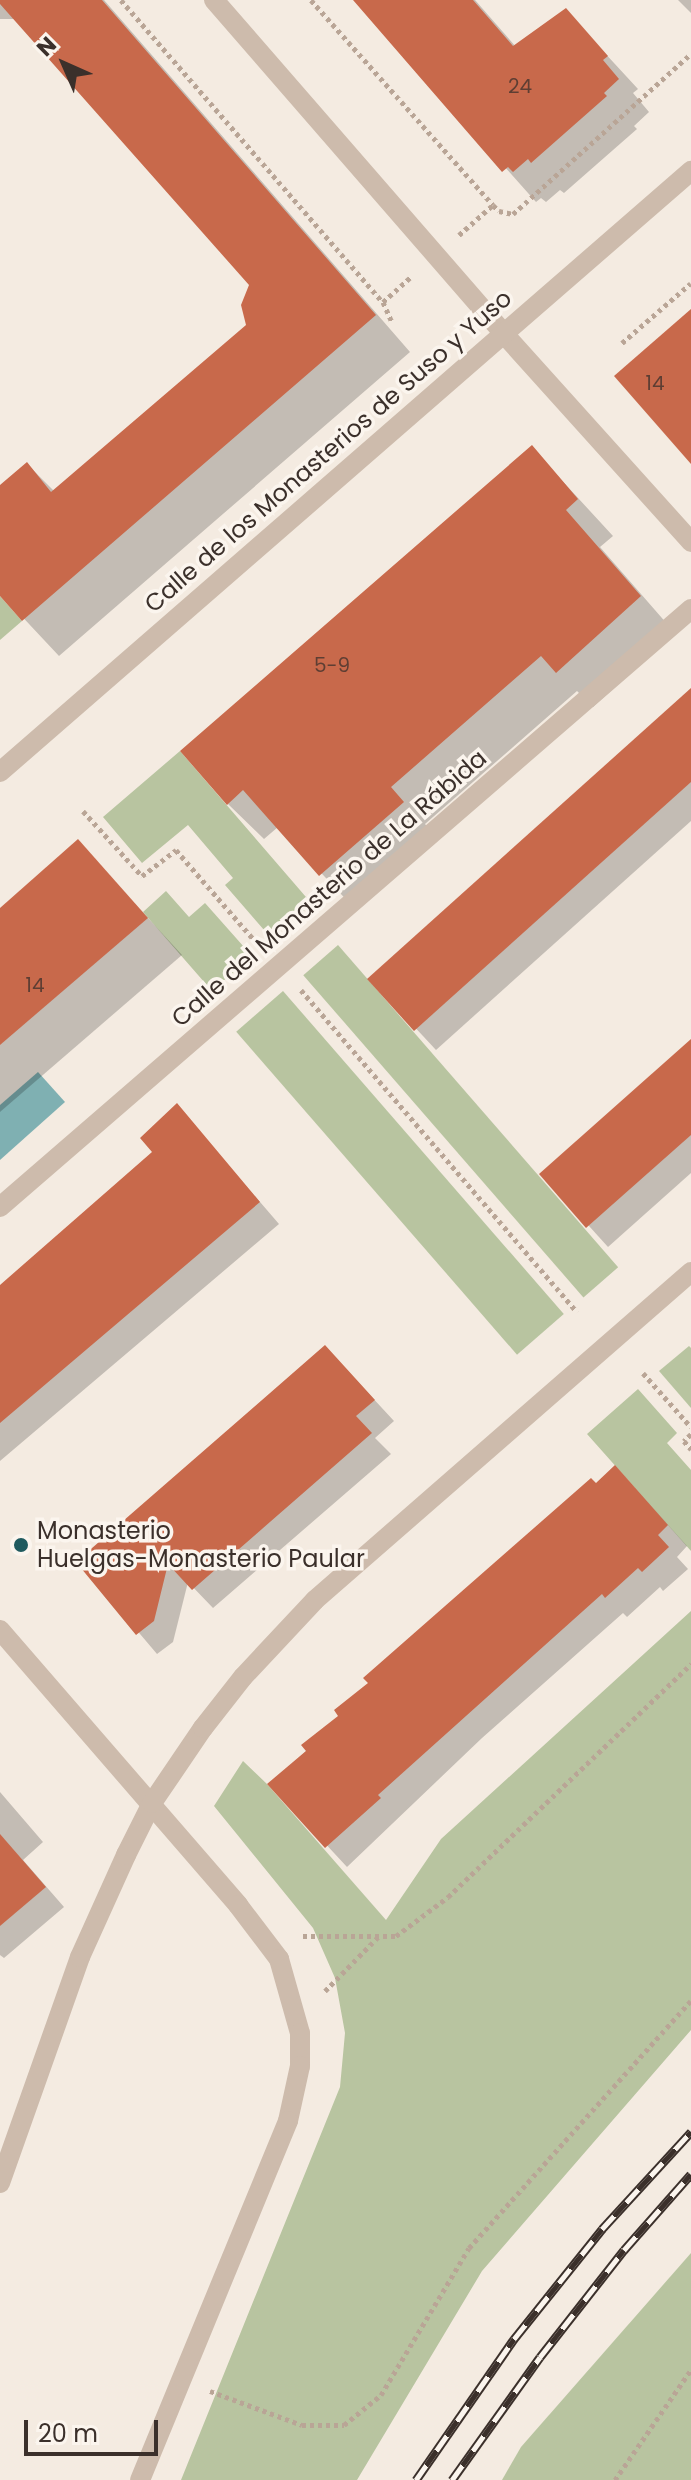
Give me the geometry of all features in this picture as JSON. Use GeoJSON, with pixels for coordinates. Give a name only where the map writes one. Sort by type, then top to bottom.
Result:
{"type":"FeatureCollection","features":[{"type":"Feature","properties":{"kind":"street"},"geometry":{"type":"LineString","coordinates":[[214,0],[504,334],[691,542]]}},
{"type":"Feature","properties":{"kind":"street","name":"Calle de los Monasterios de Suso y Yuso"},"geometry":{"type":"LineString","coordinates":[[0,772],[691,171]]}},
{"type":"Feature","properties":{"kind":"street","name":"Calle del Monasterio de La Rábida"},"geometry":{"type":"LineString","coordinates":[[0,1207],[691,609]]}},
{"type":"Feature","properties":{"kind":"street"},"geometry":{"type":"LineString","coordinates":[[0,2183],[80,1957],[152,1803],[177,1763],[243,1677],[315,1600],[691,1272]]}},
{"type":"Feature","properties":{"kind":"street"},"geometry":{"type":"LineString","coordinates":[[0,1630],[152,1803],[279,1959],[287,1976],[303,2049],[288,2121],[140,2480]]}},
{"type":"Feature","properties":{"kind":"path"},"geometry":{"type":"LineString","coordinates":[[121,0],[383,302],[392,322]]}},
{"type":"Feature","properties":{"kind":"path"},"geometry":{"type":"LineString","coordinates":[[311,0],[493,205],[499,211],[513,214],[691,54]]}},
{"type":"Feature","properties":{"kind":"path"},"geometry":{"type":"LineString","coordinates":[[622,343],[691,283]]}},
{"type":"Feature","properties":{"kind":"path"},"geometry":{"type":"LineString","coordinates":[[83,811],[142,876],[176,850],[279,965],[577,1312]]}},
{"type":"Feature","properties":{"kind":"path"},"geometry":{"type":"LineString","coordinates":[[643,1373],[691,1427]]}},
{"type":"Feature","properties":{"kind":"path"},"geometry":{"type":"LineString","coordinates":[[691,1434],[684,1441],[691,1449]]}},
{"type":"Feature","properties":{"kind":"path"},"geometry":{"type":"LineString","coordinates":[[302,1937],[396,1936],[448,1897],[691,1664]]}},
{"type":"Feature","properties":{"kind":"path"},"geometry":{"type":"LineString","coordinates":[[325,1991],[379,1936]]}},
{"type":"Feature","properties":{"kind":"path"},"geometry":{"type":"LineString","coordinates":[[182,2378],[302,2425],[344,2425],[381,2395],[469,2248],[691,2001]]}},
{"type":"Feature","properties":{"kind":"path"},"geometry":{"type":"LineString","coordinates":[[615,2480],[691,2370]]}},
{"type":"Feature","properties":{"kind":"green space"},"geometry":{"type":"Polygon","coordinates":[[[0,596],[22,621],[0,640],[0,596]]]}},
{"type":"Feature","properties":{"kind":"green space"},"geometry":{"type":"Polygon","coordinates":[[[180,751],[312,904],[271,938],[225,885],[233,878],[188,825],[142,863],[103,817],[180,751]]]}},
{"type":"Feature","properties":{"kind":"green space"},"geometry":{"type":"Polygon","coordinates":[[[166,891],[189,917],[205,903],[252,956],[212,991],[143,912],[166,891]]]}},
{"type":"Feature","properties":{"kind":"green space"},"geometry":{"type":"Polygon","coordinates":[[[338,945],[618,1267],[583,1297],[303,975],[338,945]]]}},
{"type":"Feature","properties":{"kind":"green space"},"geometry":{"type":"Polygon","coordinates":[[[283,991],[564,1314],[517,1355],[236,1032],[283,991]]]}},
{"type":"Feature","properties":{"kind":"green space"},"geometry":{"type":"Polygon","coordinates":[[[689,1346],[691,1348],[691,1408],[659,1371],[689,1346]]]}},
{"type":"Feature","properties":{"kind":"green space"},"geometry":{"type":"Polygon","coordinates":[[[638,1389],[677,1433],[667,1443],[691,1470],[691,1551],[587,1434],[638,1389]]]}},
{"type":"Feature","properties":{"kind":"green space"},"geometry":{"type":"Polygon","coordinates":[[[691,1611],[691,2030],[482,2271],[357,2480],[181,2480],[340,2087],[345,2033],[335,1978],[313,1928],[214,1806],[243,1761],[267,1784],[386,1920],[441,1839],[691,1611]]]}},
{"type":"Feature","properties":{"kind":"green space"},"geometry":{"type":"Polygon","coordinates":[[[691,2253],[691,2480],[502,2480],[521,2447],[691,2253]]]}},
{"type":"Feature","properties":{"kind":"water"},"geometry":{"type":"Polygon","coordinates":[[[38,1072],[65,1102],[0,1160],[0,1105],[38,1072]]]}},
{"type":"Feature","properties":{"kind":"building"},"geometry":{"type":"Polygon","coordinates":[[[0,0],[102,0],[376,315],[22,621],[0,596],[0,485],[27,462],[51,492],[246,325],[241,305],[249,285],[0,4],[0,0]]]}},
{"type":"Feature","properties":{"kind":"building"},"geometry":{"type":"Polygon","coordinates":[[[353,0],[473,0],[513,46],[566,8],[608,56],[603,60],[619,79],[604,93],[607,96],[531,163],[528,159],[513,172],[508,167],[502,172],[353,0]]]}},
{"type":"Feature","properties":{"kind":"building"},"geometry":{"type":"Polygon","coordinates":[[[691,309],[691,464],[614,376],[691,309]]]}},
{"type":"Feature","properties":{"kind":"building"},"geometry":{"type":"Polygon","coordinates":[[[532,445],[578,499],[566,510],[641,596],[556,673],[541,656],[391,787],[404,802],[319,876],[243,790],[227,805],[180,751],[532,445]]]}},
{"type":"Feature","properties":{"kind":"building"},"geometry":{"type":"Polygon","coordinates":[[[691,688],[691,782],[414,1031],[367,979],[691,688]]]}},
{"type":"Feature","properties":{"kind":"building"},"geometry":{"type":"Polygon","coordinates":[[[78,839],[148,918],[0,1045],[0,908],[78,839]]]}},
{"type":"Feature","properties":{"kind":"building"},"geometry":{"type":"Polygon","coordinates":[[[691,1039],[691,1135],[586,1228],[539,1174],[691,1039]]]}},
{"type":"Feature","properties":{"kind":"building"},"geometry":{"type":"Polygon","coordinates":[[[177,1103],[260,1202],[0,1423],[0,1285],[152,1152],[140,1138],[177,1103]]]}},
{"type":"Feature","properties":{"kind":"building"},"geometry":{"type":"Polygon","coordinates":[[[325,1345],[375,1400],[356,1416],[372,1433],[192,1590],[168,1564],[154,1621],[136,1635],[76,1562],[325,1345]]]}},
{"type":"Feature","properties":{"kind":"building"},"geometry":{"type":"Polygon","coordinates":[[[615,1465],[668,1525],[658,1535],[669,1547],[642,1572],[638,1568],[605,1598],[602,1594],[378,1795],[381,1798],[325,1848],[267,1784],[306,1751],[301,1745],[338,1716],[334,1710],[368,1683],[363,1678],[591,1478],[596,1483],[615,1465]]]}},
{"type":"Feature","properties":{"kind":"building"},"geometry":{"type":"Polygon","coordinates":[[[0,1834],[46,1887],[0,1926],[0,1834]]]}},
{"type":"Feature","properties":{"kind":"railway"},"geometry":{"type":"LineString","coordinates":[[416,2480],[514,2339],[602,2229],[691,2132]]}},
{"type":"Feature","properties":{"kind":"railway"},"geometry":{"type":"LineString","coordinates":[[452,2480],[540,2357],[624,2250],[691,2174]]}},
{"type":"Feature","properties":{"kind":"place","name":"Monasterio Huelgas-Monasterio Paular"},"geometry":{"type":"Point","coordinates":[21,1545]}}]}
